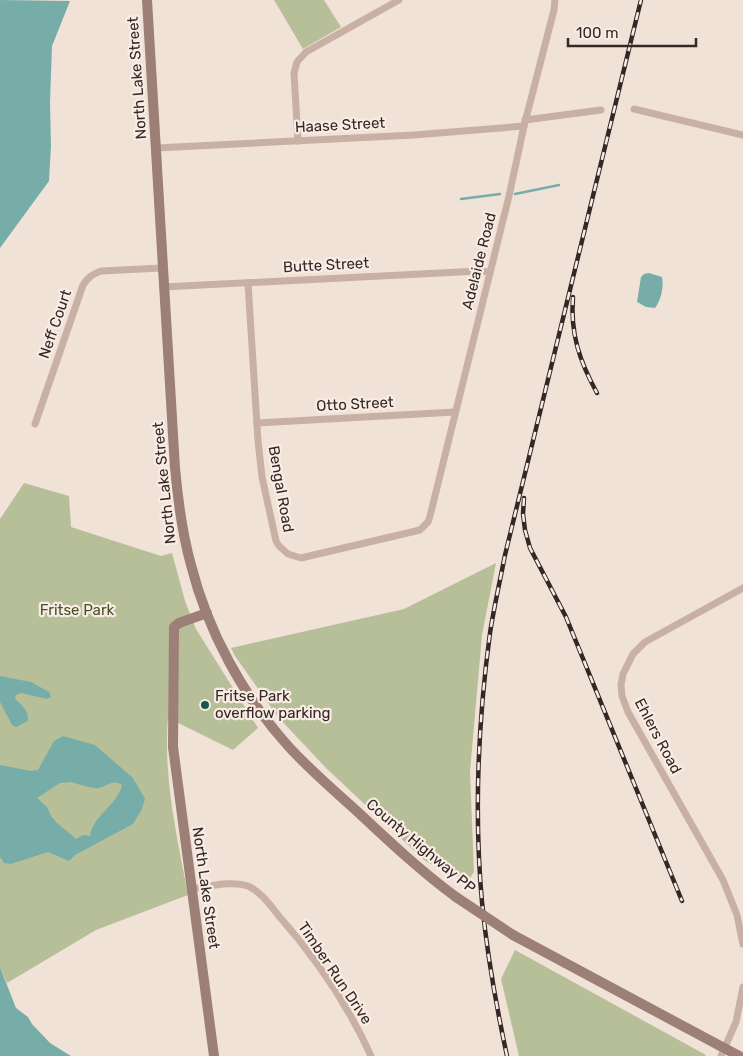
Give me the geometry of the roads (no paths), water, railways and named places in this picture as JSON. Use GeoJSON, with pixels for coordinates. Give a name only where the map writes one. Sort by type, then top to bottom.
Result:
{"type":"FeatureCollection","features":[{"type":"Feature","properties":{"kind":"main road","name":"North Lake Street"},"geometry":{"type":"LineString","coordinates":[[147,0],[175,468],[180,512],[191,567],[207,613],[179,623],[174,627],[173,747],[214,1056]]}},
{"type":"Feature","properties":{"kind":"main road","name":"County Highway PP"},"geometry":{"type":"LineString","coordinates":[[207,613],[218,640],[238,677],[288,746],[408,858],[456,897],[513,935],[723,1052],[739,1056]]}},
{"type":"Feature","properties":{"kind":"street"},"geometry":{"type":"LineString","coordinates":[[298,141],[294,74],[300,57],[399,0]]}},
{"type":"Feature","properties":{"kind":"street","name":"Adelaide Road"},"geometry":{"type":"LineString","coordinates":[[424,526],[430,516],[555,0]]}},
{"type":"Feature","properties":{"kind":"street"},"geometry":{"type":"LineString","coordinates":[[634,109],[743,134]]}},
{"type":"Feature","properties":{"kind":"street","name":"Haase Street"},"geometry":{"type":"LineString","coordinates":[[156,148],[414,136],[525,123],[601,110]]}},
{"type":"Feature","properties":{"kind":"street","name":"Neff Court"},"geometry":{"type":"LineString","coordinates":[[35,424],[83,285],[88,278],[94,273],[101,271],[162,268]]}},
{"type":"Feature","properties":{"kind":"street","name":"Butte Street"},"geometry":{"type":"LineString","coordinates":[[164,287],[479,271],[490,272]]}},
{"type":"Feature","properties":{"kind":"street","name":"Bengal Road"},"geometry":{"type":"LineString","coordinates":[[248,282],[262,478],[274,535],[279,546],[295,557],[308,557],[414,532],[424,526]]}},
{"type":"Feature","properties":{"kind":"street","name":"Otto Street"},"geometry":{"type":"LineString","coordinates":[[257,422],[455,412]]}},
{"type":"Feature","properties":{"kind":"street","name":"Ehlers Road"},"geometry":{"type":"LineString","coordinates":[[743,588],[640,646],[627,663],[621,685],[622,696],[628,712],[727,889],[737,915],[743,944]]}},
{"type":"Feature","properties":{"kind":"street","name":"Timber Run Drive"},"geometry":{"type":"LineString","coordinates":[[191,889],[240,884],[256,890],[315,961],[338,996],[371,1056]]}},
{"type":"Feature","properties":{"kind":"street"},"geometry":{"type":"LineString","coordinates":[[723,1052],[736,1022],[743,987]]}},
{"type":"Feature","properties":{"kind":"water"},"geometry":{"type":"Polygon","coordinates":[[[0,0],[70,1],[52,46],[49,181],[0,248],[0,0]]]}},
{"type":"Feature","properties":{"kind":"water"},"geometry":{"type":"Polygon","coordinates":[[[649,273],[662,277],[662,293],[655,308],[646,307],[637,302],[641,277],[649,273]]]}},
{"type":"Feature","properties":{"kind":"water"},"geometry":{"type":"Polygon","coordinates":[[[0,676],[31,682],[49,692],[51,697],[47,699],[21,693],[16,695],[15,699],[24,708],[28,721],[16,727],[12,725],[0,702],[0,676]]]}},
{"type":"Feature","properties":{"kind":"water"},"geometry":{"type":"Polygon","coordinates":[[[63,736],[95,745],[133,778],[145,799],[142,809],[133,824],[75,855],[69,861],[48,852],[11,864],[4,863],[0,857],[0,765],[31,771],[38,770],[54,741],[63,736]],[[71,782],[60,783],[37,798],[47,807],[57,823],[76,839],[83,835],[90,836],[96,822],[115,799],[122,785],[113,783],[97,788],[71,782]]]}},
{"type":"Feature","properties":{"kind":"water"},"geometry":{"type":"Polygon","coordinates":[[[0,967],[16,1008],[28,1017],[50,1043],[71,1056],[0,1056],[0,967]]]}},
{"type":"Feature","properties":{"kind":"waterway"},"geometry":{"type":"LineString","coordinates":[[515,194],[559,185]]}},
{"type":"Feature","properties":{"kind":"waterway"},"geometry":{"type":"LineString","coordinates":[[461,199],[500,194]]}},
{"type":"Feature","properties":{"kind":"railway"},"geometry":{"type":"LineString","coordinates":[[507,1056],[486,941],[478,835],[480,734],[490,633],[505,555],[641,0]]}},
{"type":"Feature","properties":{"kind":"railway"},"geometry":{"type":"LineString","coordinates":[[573,297],[572,310],[575,335],[581,359],[597,393]]}},
{"type":"Feature","properties":{"kind":"railway"},"geometry":{"type":"LineString","coordinates":[[524,498],[523,514],[530,548],[566,617],[682,901]]}},
{"type":"Feature","properties":{"kind":"place","name":"Fritse Park overflow parking"},"geometry":{"type":"Point","coordinates":[205,705]}},
{"type":"Feature","properties":{"kind":"park label","name":"Fritse Park"},"geometry":{"type":"Point","coordinates":[77,610]}}]}
